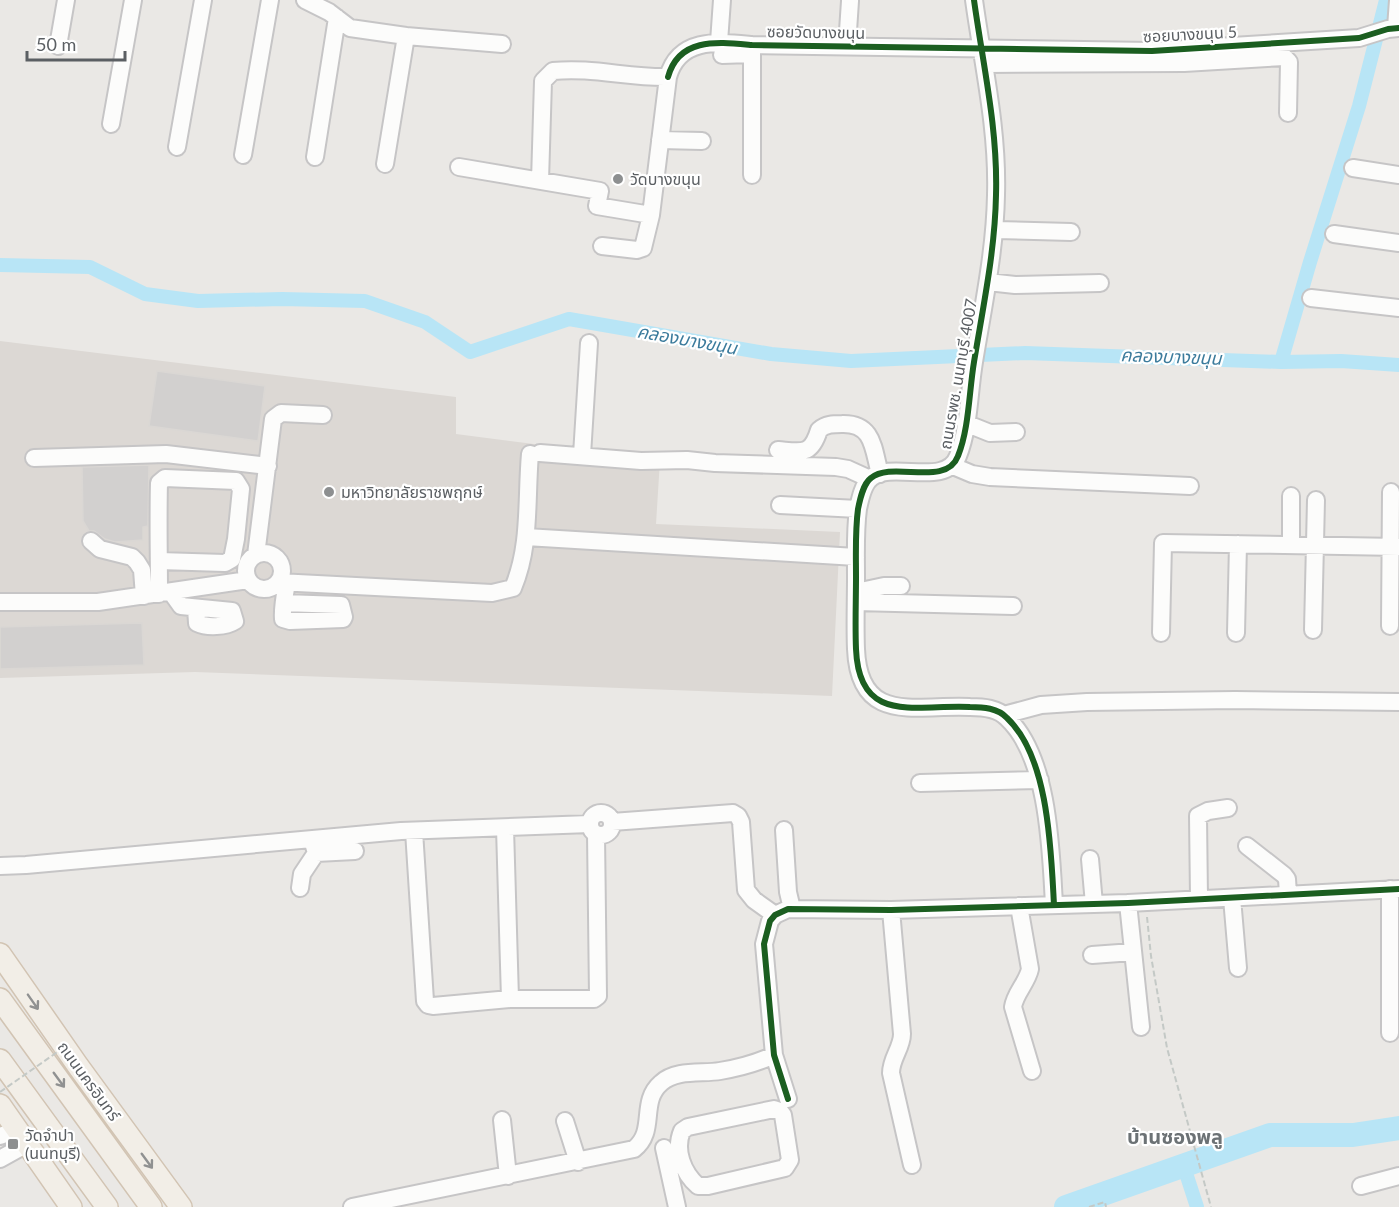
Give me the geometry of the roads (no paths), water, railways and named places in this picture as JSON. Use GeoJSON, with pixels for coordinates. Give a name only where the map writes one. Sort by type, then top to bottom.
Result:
{"type":"FeatureCollection","features":[{"type":"Feature","properties":{"kind":"main road","name":"ถนนนครอินทร์"},"geometry":{"type":"LineString","coordinates":[[0,954],[181,1207]]}},
{"type":"Feature","properties":{"kind":"main road","name":"ถนนนครอินทร์"},"geometry":{"type":"LineString","coordinates":[[0,999],[152,1207]]}},
{"type":"Feature","properties":{"kind":"main road"},"geometry":{"type":"LineString","coordinates":[[0,1060],[106,1207]]}},
{"type":"Feature","properties":{"kind":"main road"},"geometry":{"type":"LineString","coordinates":[[0,1105],[15,1137],[70,1207]]}},
{"type":"Feature","properties":{"kind":"street"},"geometry":{"type":"LineString","coordinates":[[58,46],[66,0]]}},
{"type":"Feature","properties":{"kind":"street"},"geometry":{"type":"LineString","coordinates":[[111,124],[133,0]]}},
{"type":"Feature","properties":{"kind":"street"},"geometry":{"type":"LineString","coordinates":[[177,147],[203,0]]}},
{"type":"Feature","properties":{"kind":"street"},"geometry":{"type":"LineString","coordinates":[[243,155],[270,0]]}},
{"type":"Feature","properties":{"kind":"street"},"geometry":{"type":"LineString","coordinates":[[305,0],[332,10],[350,28],[406,36],[502,44]]}},
{"type":"Feature","properties":{"kind":"street"},"geometry":{"type":"LineString","coordinates":[[720,48],[722,0]]}},
{"type":"Feature","properties":{"kind":"street","name":"ถนนรพช. นนทบุรี 4007"},"geometry":{"type":"LineString","coordinates":[[875,476],[939,471],[953,466],[958,457],[995,230],[994,135],[974,0]]}},
{"type":"Feature","properties":{"kind":"street"},"geometry":{"type":"LineString","coordinates":[[1394,28],[1398,0]]}},
{"type":"Feature","properties":{"kind":"street"},"geometry":{"type":"LineString","coordinates":[[847,46],[850,1]]}},
{"type":"Feature","properties":{"kind":"street"},"geometry":{"type":"LineString","coordinates":[[315,157],[332,10]]}},
{"type":"Feature","properties":{"kind":"street","name":"ซอยบางขนุน 5"},"geometry":{"type":"LineString","coordinates":[[983,56],[1152,51],[1365,38],[1394,28]]}},
{"type":"Feature","properties":{"kind":"street"},"geometry":{"type":"LineString","coordinates":[[385,164],[406,36]]}},
{"type":"Feature","properties":{"kind":"street","name":"ซอยวัดบางขนุน"},"geometry":{"type":"LineString","coordinates":[[668,77],[670,67],[681,53],[690,47],[752,49],[847,46],[983,56]]}},
{"type":"Feature","properties":{"kind":"street"},"geometry":{"type":"LineString","coordinates":[[752,49],[752,176]]}},
{"type":"Feature","properties":{"kind":"street"},"geometry":{"type":"LineString","coordinates":[[983,56],[1184,63],[1284,57],[1289,62],[1288,113]]}},
{"type":"Feature","properties":{"kind":"street"},"geometry":{"type":"LineString","coordinates":[[540,181],[543,81],[553,71],[586,69],[633,76],[668,77],[651,215],[643,248],[637,250],[602,246]]}},
{"type":"Feature","properties":{"kind":"street"},"geometry":{"type":"LineString","coordinates":[[660,140],[702,141]]}},
{"type":"Feature","properties":{"kind":"street"},"geometry":{"type":"LineString","coordinates":[[459,167],[600,191],[597,206],[651,215]]}},
{"type":"Feature","properties":{"kind":"street"},"geometry":{"type":"LineString","coordinates":[[1353,168],[1399,175]]}},
{"type":"Feature","properties":{"kind":"street"},"geometry":{"type":"LineString","coordinates":[[995,230],[1071,232]]}},
{"type":"Feature","properties":{"kind":"street"},"geometry":{"type":"LineString","coordinates":[[1334,234],[1399,243]]}},
{"type":"Feature","properties":{"kind":"street"},"geometry":{"type":"LineString","coordinates":[[988,282],[1026,285],[1100,283]]}},
{"type":"Feature","properties":{"kind":"street"},"geometry":{"type":"LineString","coordinates":[[1311,298],[1399,308]]}},
{"type":"Feature","properties":{"kind":"street"},"geometry":{"type":"LineString","coordinates":[[582,455],[589,343]]}},
{"type":"Feature","properties":{"kind":"street"},"geometry":{"type":"LineString","coordinates":[[323,415],[277,414],[273,419],[256,555],[247,565],[246,573],[253,585],[266,589],[282,583],[492,593],[513,588],[521,571],[535,454],[582,455],[641,461],[679,460],[726,464],[836,467],[875,476]]}},
{"type":"Feature","properties":{"kind":"street"},"geometry":{"type":"LineString","coordinates":[[965,423],[990,434],[1016,432]]}},
{"type":"Feature","properties":{"kind":"street"},"geometry":{"type":"LineString","coordinates":[[778,450],[802,452],[809,450],[815,444],[819,430],[829,424],[859,425],[870,437],[875,476],[864,488],[858,509],[856,557],[857,667],[866,690],[875,699],[897,706],[979,707],[1004,715],[1016,728],[1024,741],[1040,780],[1050,832],[1054,905]]}},
{"type":"Feature","properties":{"kind":"street"},"geometry":{"type":"LineString","coordinates":[[34,458],[166,454],[268,466]]}},
{"type":"Feature","properties":{"kind":"street"},"geometry":{"type":"LineString","coordinates":[[953,466],[972,474],[990,477],[1190,486]]}},
{"type":"Feature","properties":{"kind":"street"},"geometry":{"type":"LineString","coordinates":[[158,594],[158,508],[161,480],[165,478],[236,481],[241,489],[232,559],[225,563],[159,561]]}},
{"type":"Feature","properties":{"kind":"street"},"geometry":{"type":"LineString","coordinates":[[1390,626],[1395,547],[1391,492]]}},
{"type":"Feature","properties":{"kind":"street"},"geometry":{"type":"LineString","coordinates":[[1291,496],[1291,545]]}},
{"type":"Feature","properties":{"kind":"street"},"geometry":{"type":"LineString","coordinates":[[1313,630],[1316,500]]}},
{"type":"Feature","properties":{"kind":"street"},"geometry":{"type":"LineString","coordinates":[[780,505],[858,509]]}},
{"type":"Feature","properties":{"kind":"street"},"geometry":{"type":"LineString","coordinates":[[526,537],[856,557]]}},
{"type":"Feature","properties":{"kind":"street"},"geometry":{"type":"LineString","coordinates":[[91,541],[100,549],[132,557],[158,594],[179,605],[196,608]]}},
{"type":"Feature","properties":{"kind":"street"},"geometry":{"type":"LineString","coordinates":[[1161,633],[1163,543],[1395,547]]}},
{"type":"Feature","properties":{"kind":"street"},"geometry":{"type":"LineString","coordinates":[[1236,633],[1238,544]]}},
{"type":"Feature","properties":{"kind":"street"},"geometry":{"type":"LineString","coordinates":[[256,555],[268,554],[278,560],[282,571],[284,603]]}},
{"type":"Feature","properties":{"kind":"street"},"geometry":{"type":"LineString","coordinates":[[0,602],[98,602],[248,579]]}},
{"type":"Feature","properties":{"kind":"street"},"geometry":{"type":"LineString","coordinates":[[856,597],[884,586],[902,586]]}},
{"type":"Feature","properties":{"kind":"street"},"geometry":{"type":"LineString","coordinates":[[856,597],[1013,606]]}},
{"type":"Feature","properties":{"kind":"street"},"geometry":{"type":"LineString","coordinates":[[1004,715],[1041,705],[1087,702],[1235,700],[1399,702]]}},
{"type":"Feature","properties":{"kind":"street"},"geometry":{"type":"LineString","coordinates":[[920,783],[1040,780]]}},
{"type":"Feature","properties":{"kind":"street"},"geometry":{"type":"LineString","coordinates":[[1199,898],[1198,816],[1208,811],[1228,808]]}},
{"type":"Feature","properties":{"kind":"street"},"geometry":{"type":"LineString","coordinates":[[414,831],[425,1001],[428,1005],[510,999],[594,999],[598,996],[592,817],[601,813],[610,817],[612,822],[733,813],[741,822],[746,890],[754,900],[775,915]]}},
{"type":"Feature","properties":{"kind":"street"},"geometry":{"type":"LineString","coordinates":[[0,866],[314,846],[414,831],[506,828],[593,829]]}},
{"type":"Feature","properties":{"kind":"street"},"geometry":{"type":"LineString","coordinates":[[506,828],[510,999]]}},
{"type":"Feature","properties":{"kind":"street"},"geometry":{"type":"LineString","coordinates":[[784,830],[788,892],[792,909]]}},
{"type":"Feature","properties":{"kind":"street"},"geometry":{"type":"LineString","coordinates":[[314,846],[355,851]]}},
{"type":"Feature","properties":{"kind":"street"},"geometry":{"type":"LineString","coordinates":[[300,888],[302,874],[314,846]]}},
{"type":"Feature","properties":{"kind":"street"},"geometry":{"type":"LineString","coordinates":[[1247,846],[1284,875],[1287,879],[1288,894]]}},
{"type":"Feature","properties":{"kind":"street"},"geometry":{"type":"LineString","coordinates":[[1089,859],[1094,904]]}},
{"type":"Feature","properties":{"kind":"street"},"geometry":{"type":"LineString","coordinates":[[788,1099],[774,1055],[764,944],[766,929],[770,921],[775,915],[792,909],[891,910],[1128,903],[1394,889],[1390,1033]]}},
{"type":"Feature","properties":{"kind":"street"},"geometry":{"type":"LineString","coordinates":[[1232,898],[1238,968]]}},
{"type":"Feature","properties":{"kind":"street"},"geometry":{"type":"LineString","coordinates":[[1128,903],[1141,1027]]}},
{"type":"Feature","properties":{"kind":"street"},"geometry":{"type":"LineString","coordinates":[[1019,906],[1030,969],[1029,976],[1012,1007],[1032,1071]]}},
{"type":"Feature","properties":{"kind":"street"},"geometry":{"type":"LineString","coordinates":[[891,910],[902,1034],[902,1040],[893,1059],[891,1073],[912,1166]]}},
{"type":"Feature","properties":{"kind":"street"},"geometry":{"type":"LineString","coordinates":[[1092,955],[1133,952]]}},
{"type":"Feature","properties":{"kind":"street"},"geometry":{"type":"LineString","coordinates":[[351,1207],[414,1201],[508,1176],[634,1149],[642,1143],[648,1129],[648,1104],[660,1083],[674,1075],[720,1071],[754,1063],[774,1055]]}},
{"type":"Feature","properties":{"kind":"street"},"geometry":{"type":"LineString","coordinates":[[645,1135],[671,1151],[698,1186],[785,1168],[790,1160],[783,1115],[774,1109],[688,1127],[682,1131],[671,1151],[677,1207]]}},
{"type":"Feature","properties":{"kind":"street"},"geometry":{"type":"LineString","coordinates":[[502,1120],[508,1176]]}},
{"type":"Feature","properties":{"kind":"street"},"geometry":{"type":"LineString","coordinates":[[566,1121],[578,1162]]}},
{"type":"Feature","properties":{"kind":"street"},"geometry":{"type":"LineString","coordinates":[[0,1159],[15,1137]]}},
{"type":"Feature","properties":{"kind":"street"},"geometry":{"type":"LineString","coordinates":[[1361,1186],[1399,1176]]}},
{"type":"Feature","properties":{"kind":"waterway"},"geometry":{"type":"LineString","coordinates":[[1281,362],[1359,106],[1386,0]]}},
{"type":"Feature","properties":{"kind":"waterway","name":"คลองบางขนุน"},"geometry":{"type":"LineString","coordinates":[[0,265],[90,267],[145,294],[198,301],[282,299],[365,301],[425,322],[470,352],[569,319],[771,354],[851,361],[1025,353],[1281,362],[1341,361],[1399,365]]}},
{"type":"Feature","properties":{"kind":"waterway"},"geometry":{"type":"LineString","coordinates":[[1066,1207],[1270,1135],[1353,1135],[1399,1128]]}},
{"type":"Feature","properties":{"kind":"waterway"},"geometry":{"type":"LineString","coordinates":[[1183,1164],[1197,1207]]}},
{"type":"Feature","properties":{"kind":"place","name":"วัดบางขนุน"},"geometry":{"type":"Point","coordinates":[618,179]}},
{"type":"Feature","properties":{"kind":"place","name":"มหาวิทยาลัยราชพฤกษ์"},"geometry":{"type":"Point","coordinates":[329,492]}},
{"type":"Feature","properties":{"kind":"place","name":"วัดจำปา (นนทบุรี)"},"geometry":{"type":"Point","coordinates":[13,1144]}},
{"type":"Feature","properties":{"kind":"district","name":"บ้านซองพลู"},"geometry":{"type":"Point","coordinates":[1175,1137]}}]}
